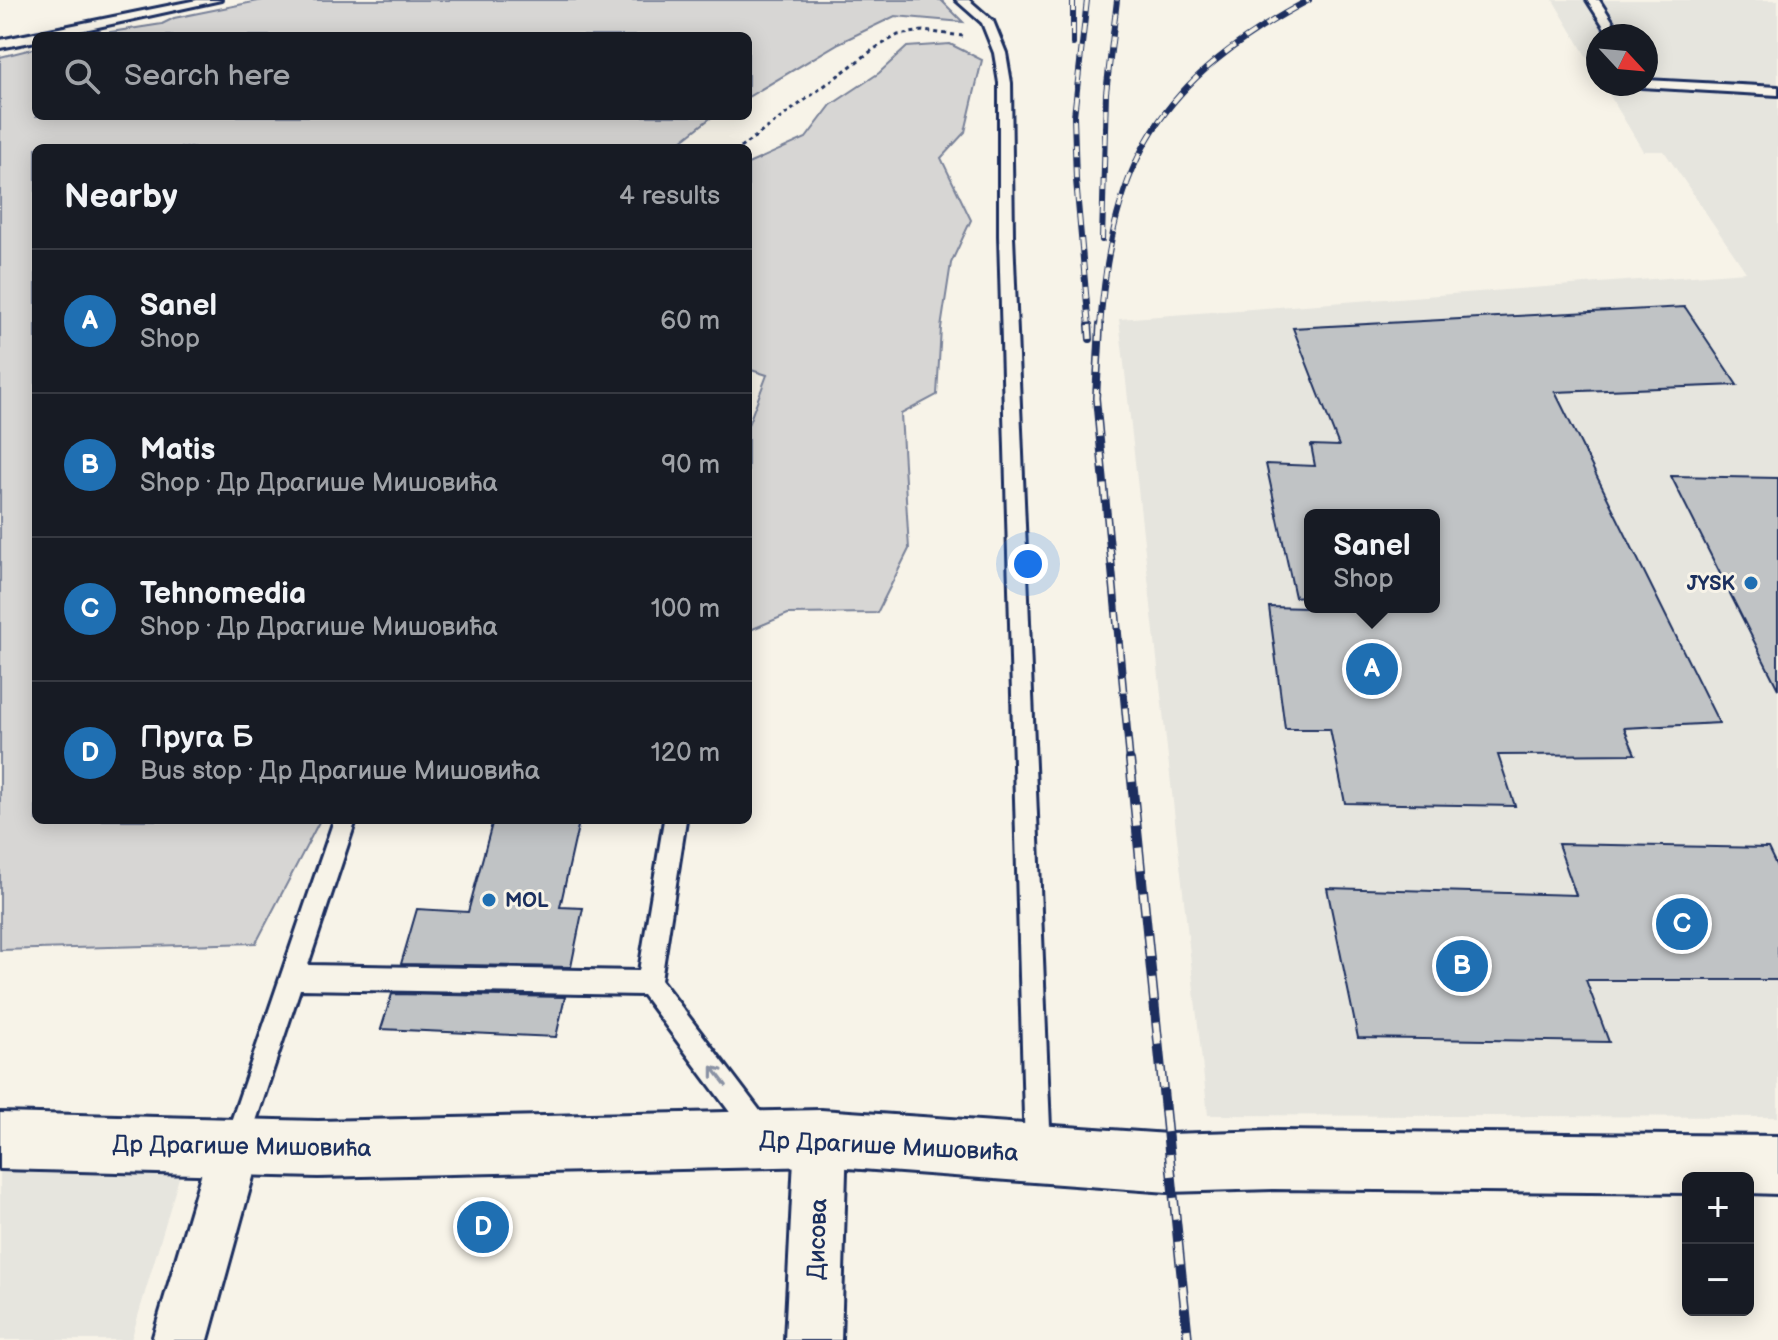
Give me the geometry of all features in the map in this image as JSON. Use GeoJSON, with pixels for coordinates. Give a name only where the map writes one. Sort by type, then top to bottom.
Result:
{"type":"FeatureCollection","features":[{"type":"Feature","properties":{"kind":"main road","name":"Др Драгише Мишовића"},"geometry":{"type":"LineString","coordinates":[[0,1141],[318,1149],[821,1138],[1168,1163],[1273,1160],[1778,1165]]}},
{"type":"Feature","properties":{"kind":"street","name":"Дисова"},"geometry":{"type":"LineString","coordinates":[[813,1340],[821,1138]]}},
{"type":"Feature","properties":{"kind":"street"},"geometry":{"type":"LineString","coordinates":[[180,1340],[235,1148]]}},
{"type":"Feature","properties":{"kind":"lane"},"geometry":{"type":"LineString","coordinates":[[57,32],[215,0]]}},
{"type":"Feature","properties":{"kind":"lane"},"geometry":{"type":"LineString","coordinates":[[962,0],[987,21],[1005,83],[1007,252],[1038,1154]]}},
{"type":"Feature","properties":{"kind":"lane"},"geometry":{"type":"LineString","coordinates":[[1593,0],[1608,24]]}},
{"type":"Feature","properties":{"kind":"lane"},"geometry":{"type":"LineString","coordinates":[[0,44],[32,37]]}},
{"type":"Feature","properties":{"kind":"lane"},"geometry":{"type":"LineString","coordinates":[[1658,85],[1778,91]]}},
{"type":"Feature","properties":{"kind":"lane"},"geometry":{"type":"LineString","coordinates":[[235,1148],[344,824]]}},
{"type":"Feature","properties":{"kind":"lane"},"geometry":{"type":"LineString","coordinates":[[674,824],[649,983],[766,1139]]}},
{"type":"Feature","properties":{"kind":"lane"},"geometry":{"type":"LineString","coordinates":[[291,977],[649,983]]}},
{"type":"Feature","properties":{"kind":"path"},"geometry":{"type":"LineString","coordinates":[[745,144],[874,49],[898,35],[923,31],[995,42]]}},
{"type":"Feature","properties":{"kind":"shaded area"},"geometry":{"type":"Polygon","coordinates":[[[263,0],[941,0],[963,22],[895,16],[839,43],[752,95],[752,32],[111,32],[162,24],[174,18],[263,0]]]}},
{"type":"Feature","properties":{"kind":"shaded area"},"geometry":{"type":"Polygon","coordinates":[[[1553,0],[1778,0],[1778,1117],[1208,1115],[1119,319],[1746,272],[1664,151],[1643,151],[1610,96],[1658,96],[1658,24],[1586,24],[1586,56],[1553,0]]]}},
{"type":"Feature","properties":{"kind":"shaded area"},"geometry":{"type":"Polygon","coordinates":[[[950,44],[982,60],[965,132],[941,158],[971,220],[951,263],[941,328],[937,395],[901,414],[909,549],[877,613],[788,614],[752,629],[752,414],[767,375],[752,370],[752,162],[806,138],[831,105],[879,73],[907,47],[950,44]]]}},
{"type":"Feature","properties":{"kind":"shaded area"},"geometry":{"type":"Polygon","coordinates":[[[32,49],[32,120],[708,120],[677,144],[32,144],[32,824],[318,824],[256,943],[0,950],[0,57],[32,49]]]}},
{"type":"Feature","properties":{"kind":"shaded area"},"geometry":{"type":"Polygon","coordinates":[[[0,1163],[183,1164],[131,1340],[0,1340],[0,1163]]]}},
{"type":"Feature","properties":{"kind":"building"},"geometry":{"type":"Polygon","coordinates":[[[1685,307],[1737,385],[1555,392],[1719,723],[1624,728],[1635,754],[1498,755],[1515,806],[1345,803],[1330,729],[1285,729],[1269,607],[1304,608],[1304,613],[1440,613],[1440,509],[1304,509],[1304,596],[1295,597],[1266,464],[1315,466],[1311,445],[1339,446],[1293,328],[1685,307]]]}},
{"type":"Feature","properties":{"kind":"building","name":"JYSK"},"geometry":{"type":"Polygon","coordinates":[[[1671,476],[1778,478],[1778,689],[1671,476]]]}},
{"type":"Feature","properties":{"kind":"building"},"geometry":{"type":"Polygon","coordinates":[[[492,824],[579,824],[560,907],[583,908],[571,967],[401,964],[417,909],[468,912],[492,824]]]}},
{"type":"Feature","properties":{"kind":"building"},"geometry":{"type":"Polygon","coordinates":[[[1558,844],[1768,848],[1778,869],[1778,980],[1586,980],[1609,1042],[1358,1038],[1327,888],[1576,895],[1558,844]]]}},
{"type":"Feature","properties":{"kind":"building"},"geometry":{"type":"Polygon","coordinates":[[[392,994],[565,997],[556,1037],[381,1029],[392,994]]]}},
{"type":"Feature","properties":{"kind":"railway"},"geometry":{"type":"LineString","coordinates":[[1073,0],[1073,44]]}},
{"type":"Feature","properties":{"kind":"railway"},"geometry":{"type":"LineString","coordinates":[[1087,0],[1074,116],[1076,180],[1089,327]]}},
{"type":"Feature","properties":{"kind":"railway"},"geometry":{"type":"LineString","coordinates":[[1102,240],[1106,93],[1117,0]]}},
{"type":"Feature","properties":{"kind":"railway"},"geometry":{"type":"LineString","coordinates":[[1100,327],[1117,216],[1132,170],[1153,130],[1180,94],[1215,61],[1257,30],[1309,0]]}},
{"type":"Feature","properties":{"kind":"railway"},"geometry":{"type":"LineString","coordinates":[[1089,325],[1090,339]]}},
{"type":"Feature","properties":{"kind":"railway"},"geometry":{"type":"LineString","coordinates":[[1100,325],[1096,398],[1130,762]]}},
{"type":"Feature","properties":{"kind":"railway"},"geometry":{"type":"LineString","coordinates":[[1130,760],[1188,1340]]}},
{"type":"Feature","properties":{"kind":"place","name":"JYSK"},"geometry":{"type":"Point","coordinates":[1751,583]}},
{"type":"Feature","properties":{"kind":"place","name":"Sanel"},"geometry":{"type":"Point","coordinates":[1372,669]}},
{"type":"Feature","properties":{"kind":"place","name":"MOL"},"geometry":{"type":"Point","coordinates":[489,900]}},
{"type":"Feature","properties":{"kind":"place","name":"Tehnomedia"},"geometry":{"type":"Point","coordinates":[1682,924]}},
{"type":"Feature","properties":{"kind":"place","name":"Matis"},"geometry":{"type":"Point","coordinates":[1462,966]}},
{"type":"Feature","properties":{"kind":"place","name":"Пруга Б"},"geometry":{"type":"Point","coordinates":[483,1227]}}]}
